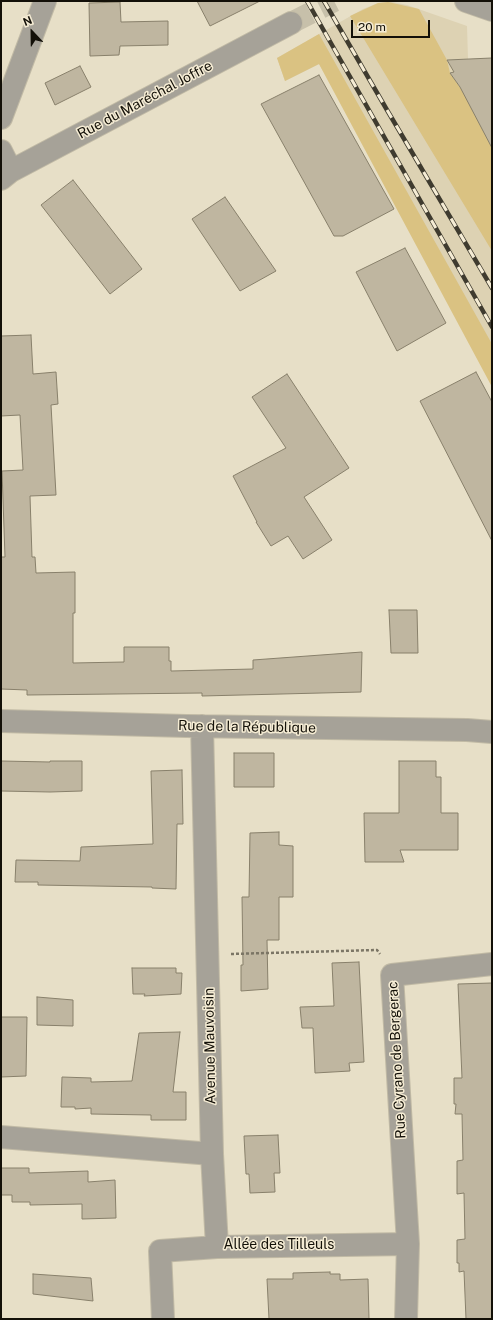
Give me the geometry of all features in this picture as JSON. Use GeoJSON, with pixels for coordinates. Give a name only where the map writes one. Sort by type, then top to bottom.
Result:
{"type":"FeatureCollection","features":[{"type":"Feature","properties":{"kind":"street"},"geometry":{"type":"LineString","coordinates":[[1,118],[45,1]]}},
{"type":"Feature","properties":{"kind":"street"},"geometry":{"type":"LineString","coordinates":[[466,1],[492,10]]}},
{"type":"Feature","properties":{"kind":"street","name":"Rue du Maréchal Joffre"},"geometry":{"type":"LineString","coordinates":[[6,175],[291,22]]}},
{"type":"Feature","properties":{"kind":"street"},"geometry":{"type":"LineString","coordinates":[[1,151],[6,175]]}},
{"type":"Feature","properties":{"kind":"street","name":"Rue de la République"},"geometry":{"type":"LineString","coordinates":[[1,721],[466,730],[492,732]]}},
{"type":"Feature","properties":{"kind":"street","name":"Avenue Mauvoisin"},"geometry":{"type":"LineString","coordinates":[[202,726],[212,1154]]}},
{"type":"Feature","properties":{"kind":"street"},"geometry":{"type":"LineString","coordinates":[[392,975],[492,964]]}},
{"type":"Feature","properties":{"kind":"street","name":"Rue Cyrano de Bergerac"},"geometry":{"type":"LineString","coordinates":[[392,975],[408,1244],[406,1319]]}},
{"type":"Feature","properties":{"kind":"street"},"geometry":{"type":"LineString","coordinates":[[1,1137],[212,1154]]}},
{"type":"Feature","properties":{"kind":"street","name":"Allée des Tilleuls"},"geometry":{"type":"LineString","coordinates":[[212,1154],[217,1247],[408,1244]]}},
{"type":"Feature","properties":{"kind":"street"},"geometry":{"type":"LineString","coordinates":[[163,1319],[160,1250],[217,1247]]}},
{"type":"Feature","properties":{"kind":"path","name":"Rue Cyrano de Bergerac"},"geometry":{"type":"LineString","coordinates":[[208,955],[377,950],[392,975]]}},
{"type":"Feature","properties":{"kind":"shaded area"},"geometry":{"type":"Polygon","coordinates":[[[388,2],[419,9],[447,60],[450,73],[468,99],[488,140],[492,140],[492,251],[350,16],[378,3],[388,2]]]}},
{"type":"Feature","properties":{"kind":"shaded area"},"geometry":{"type":"Polygon","coordinates":[[[392,2],[407,5],[467,26],[468,59],[447,60],[454,72],[450,73],[468,99],[488,140],[492,140],[492,367],[319,64],[285,81],[277,58],[363,9],[378,3],[392,2]]]}},
{"type":"Feature","properties":{"kind":"shaded area"},"geometry":{"type":"Polygon","coordinates":[[[319,34],[492,344],[492,387],[319,64],[285,81],[277,58],[319,34]]]}},
{"type":"Feature","properties":{"kind":"building"},"geometry":{"type":"Polygon","coordinates":[[[197,1],[260,1],[210,26],[197,1]]]}},
{"type":"Feature","properties":{"kind":"building"},"geometry":{"type":"Polygon","coordinates":[[[120,2],[121,22],[168,21],[168,45],[120,46],[119,55],[90,56],[89,3],[120,2]]]}},
{"type":"Feature","properties":{"kind":"building"},"geometry":{"type":"Polygon","coordinates":[[[492,58],[492,148],[460,87],[450,73],[454,72],[447,60],[492,58]]]}},
{"type":"Feature","properties":{"kind":"building"},"geometry":{"type":"Polygon","coordinates":[[[80,66],[91,87],[55,105],[45,83],[80,66]]]}},
{"type":"Feature","properties":{"kind":"building"},"geometry":{"type":"Polygon","coordinates":[[[319,75],[394,209],[343,236],[334,236],[261,104],[319,75]]]}},
{"type":"Feature","properties":{"kind":"building"},"geometry":{"type":"Polygon","coordinates":[[[73,180],[142,269],[110,294],[41,205],[73,180]]]}},
{"type":"Feature","properties":{"kind":"building"},"geometry":{"type":"Polygon","coordinates":[[[225,197],[276,271],[240,291],[192,219],[225,197]]]}},
{"type":"Feature","properties":{"kind":"building"},"geometry":{"type":"Polygon","coordinates":[[[405,248],[446,323],[397,351],[356,272],[405,248]]]}},
{"type":"Feature","properties":{"kind":"building"},"geometry":{"type":"Polygon","coordinates":[[[31,335],[33,374],[56,372],[58,404],[51,405],[56,495],[30,496],[32,557],[35,557],[36,573],[75,572],[73,663],[124,662],[124,647],[169,647],[171,671],[253,669],[253,660],[362,652],[361,692],[202,696],[202,693],[27,695],[27,690],[1,689],[1,557],[5,557],[2,471],[23,470],[20,415],[1,416],[1,336],[31,335]]]}},
{"type":"Feature","properties":{"kind":"building"},"geometry":{"type":"Polygon","coordinates":[[[476,372],[492,402],[492,541],[420,401],[476,372]]]}},
{"type":"Feature","properties":{"kind":"building"},"geometry":{"type":"Polygon","coordinates":[[[287,374],[349,468],[304,497],[332,540],[303,559],[288,536],[271,546],[256,522],[233,476],[286,448],[252,397],[287,374]]]}},
{"type":"Feature","properties":{"kind":"building"},"geometry":{"type":"Polygon","coordinates":[[[389,610],[417,610],[418,653],[391,653],[389,610]]]}},
{"type":"Feature","properties":{"kind":"building"},"geometry":{"type":"Polygon","coordinates":[[[234,753],[274,753],[274,787],[234,787],[234,753]]]}},
{"type":"Feature","properties":{"kind":"building"},"geometry":{"type":"Polygon","coordinates":[[[1,761],[82,761],[82,791],[1,791],[1,761]]]}},
{"type":"Feature","properties":{"kind":"building"},"geometry":{"type":"Polygon","coordinates":[[[399,761],[436,761],[436,777],[441,777],[441,813],[458,813],[458,850],[400,850],[404,862],[365,862],[364,813],[399,813],[399,761]]]}},
{"type":"Feature","properties":{"kind":"building"},"geometry":{"type":"Polygon","coordinates":[[[182,770],[183,824],[177,824],[176,889],[152,887],[38,885],[38,882],[15,882],[16,860],[80,861],[81,847],[153,844],[151,771],[182,770]]]}},
{"type":"Feature","properties":{"kind":"building"},"geometry":{"type":"Polygon","coordinates":[[[279,832],[279,845],[293,846],[293,897],[279,897],[279,940],[267,940],[268,989],[241,991],[241,965],[243,965],[242,897],[249,897],[250,833],[279,832]]]}},
{"type":"Feature","properties":{"kind":"building"},"geometry":{"type":"Polygon","coordinates":[[[359,962],[364,1062],[349,1063],[350,1071],[315,1073],[313,1028],[302,1028],[300,1007],[334,1006],[332,963],[359,962]]]}},
{"type":"Feature","properties":{"kind":"building"},"geometry":{"type":"Polygon","coordinates":[[[132,968],[176,968],[176,973],[182,973],[181,994],[144,996],[145,994],[133,994],[132,968]]]}},
{"type":"Feature","properties":{"kind":"building"},"geometry":{"type":"Polygon","coordinates":[[[492,983],[492,1319],[466,1319],[464,1271],[459,1272],[459,1263],[457,1263],[457,1240],[465,1239],[464,1193],[457,1194],[457,1161],[463,1160],[462,1114],[455,1114],[456,1104],[454,1104],[454,1078],[462,1078],[458,984],[492,983]]]}},
{"type":"Feature","properties":{"kind":"building"},"geometry":{"type":"Polygon","coordinates":[[[37,997],[73,1000],[73,1026],[37,1025],[37,997]]]}},
{"type":"Feature","properties":{"kind":"building"},"geometry":{"type":"Polygon","coordinates":[[[1,1017],[27,1017],[26,1076],[1,1077],[1,1017]]]}},
{"type":"Feature","properties":{"kind":"building"},"geometry":{"type":"Polygon","coordinates":[[[180,1032],[173,1092],[186,1092],[186,1120],[151,1120],[151,1115],[91,1114],[91,1108],[75,1109],[75,1107],[61,1107],[62,1077],[91,1078],[91,1082],[132,1081],[139,1033],[180,1032]]]}},
{"type":"Feature","properties":{"kind":"building"},"geometry":{"type":"Polygon","coordinates":[[[278,1135],[280,1173],[274,1173],[275,1192],[250,1193],[249,1174],[246,1174],[244,1136],[278,1135]]]}},
{"type":"Feature","properties":{"kind":"building"},"geometry":{"type":"Polygon","coordinates":[[[1,1168],[29,1168],[29,1173],[88,1171],[88,1182],[115,1180],[116,1218],[82,1219],[82,1204],[30,1205],[30,1202],[12,1202],[12,1195],[1,1195],[1,1168]]]}},
{"type":"Feature","properties":{"kind":"building"},"geometry":{"type":"Polygon","coordinates":[[[330,1272],[330,1274],[340,1274],[340,1280],[368,1279],[369,1319],[269,1319],[267,1279],[293,1279],[293,1273],[330,1272]]]}},
{"type":"Feature","properties":{"kind":"building"},"geometry":{"type":"Polygon","coordinates":[[[33,1274],[91,1278],[93,1301],[33,1294],[33,1274]]]}},
{"type":"Feature","properties":{"kind":"tunnel"},"geometry":{"type":"LineString","coordinates":[[291,23],[334,1]]}},
{"type":"Feature","properties":{"kind":"railway"},"geometry":{"type":"LineString","coordinates":[[307,1],[492,327]]}},
{"type":"Feature","properties":{"kind":"railway"},"geometry":{"type":"LineString","coordinates":[[324,1],[492,288]]}}]}
